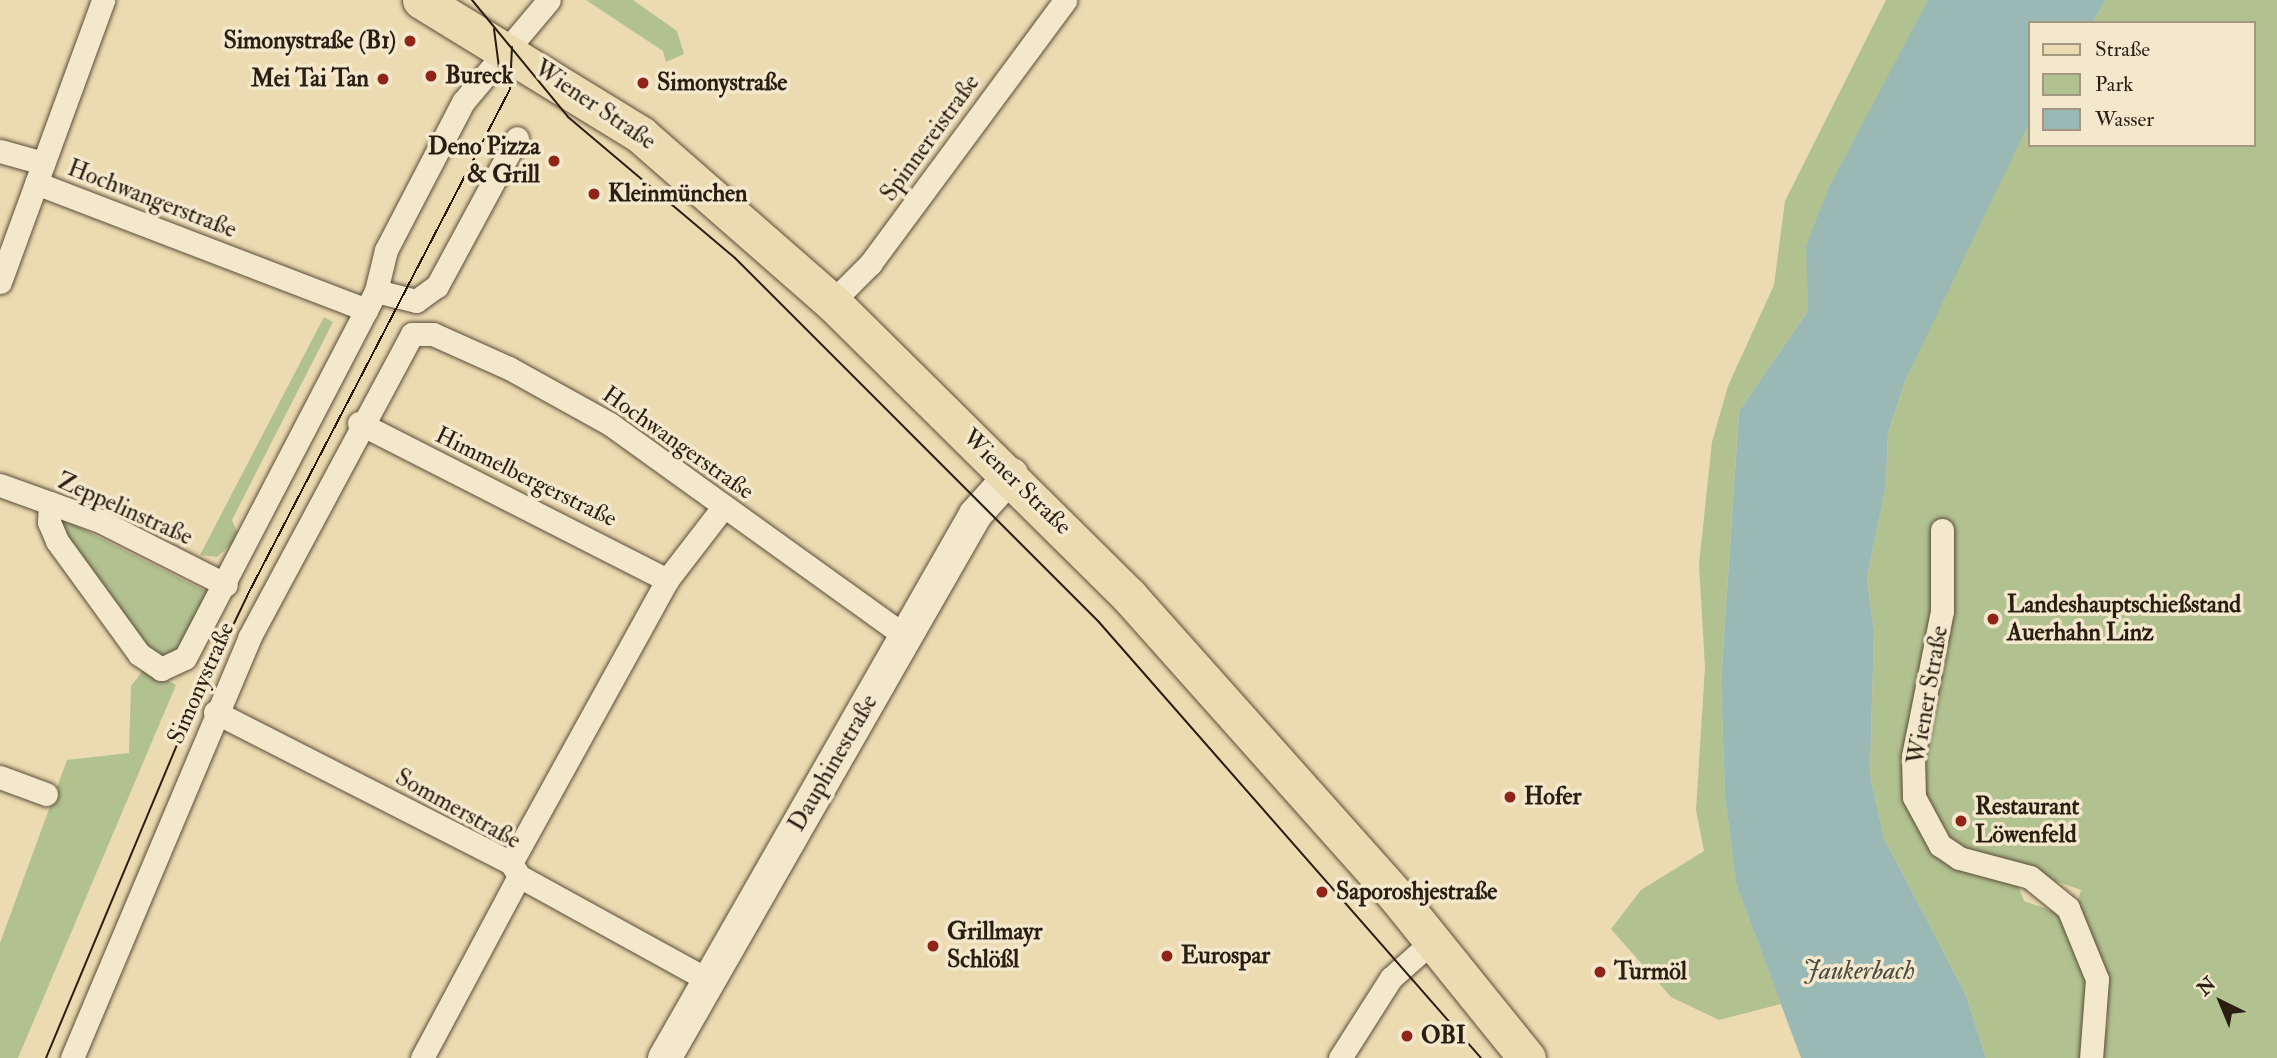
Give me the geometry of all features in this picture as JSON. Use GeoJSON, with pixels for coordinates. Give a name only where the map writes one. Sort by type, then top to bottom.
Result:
{"type":"FeatureCollection","features":[{"type":"Feature","properties":{"kind":"main road","name":"Wiener Straße"},"geometry":{"type":"LineString","coordinates":[[421,0],[508,49],[682,166],[832,302],[1011,474],[1129,596],[1434,940],[1527,1058]]}},
{"type":"Feature","properties":{"kind":"main road","name":"Dauphinestraße"},"geometry":{"type":"LineString","coordinates":[[664,1058],[975,514],[1011,474]]}},
{"type":"Feature","properties":{"kind":"street"},"geometry":{"type":"LineString","coordinates":[[0,282],[103,0]]}},
{"type":"Feature","properties":{"kind":"street","name":"Simonystraße"},"geometry":{"type":"LineString","coordinates":[[226,585],[366,310],[386,250],[463,102],[549,0]]}},
{"type":"Feature","properties":{"kind":"street","name":"Spinnereistraße"},"geometry":{"type":"LineString","coordinates":[[832,302],[870,264],[1065,0]]}},
{"type":"Feature","properties":{"kind":"street"},"geometry":{"type":"LineString","coordinates":[[366,310],[416,301],[437,286],[517,138]]}},
{"type":"Feature","properties":{"kind":"street"},"geometry":{"type":"LineString","coordinates":[[0,151],[39,173]]}},
{"type":"Feature","properties":{"kind":"street","name":"Hochwangerstraße"},"geometry":{"type":"LineString","coordinates":[[39,173],[366,310]]}},
{"type":"Feature","properties":{"kind":"street","name":"Hochwangerstraße"},"geometry":{"type":"LineString","coordinates":[[404,341],[433,334],[509,368],[610,424],[905,636]]}},
{"type":"Feature","properties":{"kind":"street","name":"Simonystraße"},"geometry":{"type":"LineString","coordinates":[[72,1058],[215,712],[359,424],[404,341]]}},
{"type":"Feature","properties":{"kind":"street","name":"Himmelbergerstraße"},"geometry":{"type":"LineString","coordinates":[[359,424],[667,580]]}},
{"type":"Feature","properties":{"kind":"street","name":"Zeppelinstraße"},"geometry":{"type":"LineString","coordinates":[[0,485],[50,503],[226,585]]}},
{"type":"Feature","properties":{"kind":"street"},"geometry":{"type":"LineString","coordinates":[[50,503],[49,522],[71,563],[152,666],[175,666],[185,659],[226,585]]}},
{"type":"Feature","properties":{"kind":"street"},"geometry":{"type":"LineString","coordinates":[[422,1058],[515,869],[667,580],[724,506]]}},
{"type":"Feature","properties":{"kind":"street","name":"Wiener Straße"},"geometry":{"type":"LineString","coordinates":[[1942,530],[1942,611],[1913,755],[1914,797],[1940,845],[1959,858],[2030,877],[2068,908],[2097,979],[2091,1058]]}},
{"type":"Feature","properties":{"kind":"street","name":"Sommerstraße"},"geometry":{"type":"LineString","coordinates":[[215,712],[515,869],[708,980]]}},
{"type":"Feature","properties":{"kind":"street"},"geometry":{"type":"LineString","coordinates":[[0,777],[46,794]]}},
{"type":"Feature","properties":{"kind":"street"},"geometry":{"type":"LineString","coordinates":[[1340,1058],[1391,978],[1434,940]]}},
{"type":"Feature","properties":{"kind":"green space"},"geometry":{"type":"Polygon","coordinates":[[[586,0],[633,0],[677,31],[684,54],[666,62],[663,51],[586,0]]]}},
{"type":"Feature","properties":{"kind":"green space"},"geometry":{"type":"Polygon","coordinates":[[[1886,0],[1928,0],[1807,246],[1808,311],[1739,411],[1721,681],[1725,796],[1736,884],[1781,1004],[1719,1020],[1671,997],[1611,929],[1641,890],[1704,851],[1696,810],[1705,667],[1699,564],[1712,442],[1728,386],[1774,285],[1785,201],[1886,0]]]}},
{"type":"Feature","properties":{"kind":"green space"},"geometry":{"type":"Polygon","coordinates":[[[2106,0],[2277,0],[2277,1058],[2100,1058],[2108,1022],[2105,977],[2077,904],[2081,890],[2010,865],[2024,901],[2062,914],[2088,982],[2083,1058],[1986,1058],[1966,995],[1884,838],[1870,775],[1874,631],[1867,578],[1886,485],[1888,433],[1906,379],[2010,152],[2028,124],[2028,147],[2256,147],[2256,21],[2093,21],[2106,0]]]}},
{"type":"Feature","properties":{"kind":"green space"},"geometry":{"type":"Polygon","coordinates":[[[324,317],[333,322],[232,520],[239,537],[217,557],[200,555],[324,317]]]}},
{"type":"Feature","properties":{"kind":"green space"},"geometry":{"type":"Polygon","coordinates":[[[59,517],[213,595],[181,655],[155,660],[57,525],[59,517]]]}},
{"type":"Feature","properties":{"kind":"green space"},"geometry":{"type":"Polygon","coordinates":[[[145,668],[176,685],[18,1058],[0,1058],[0,943],[67,760],[129,753],[131,686],[145,668]]]}},
{"type":"Feature","properties":{"kind":"water","name":"Jaukerbach"},"geometry":{"type":"Polygon","coordinates":[[[1928,0],[2106,0],[2093,21],[2028,21],[2028,125],[1906,379],[1888,433],[1886,485],[1867,578],[1874,631],[1870,775],[1884,838],[1966,995],[1986,1058],[1801,1058],[1736,884],[1725,796],[1721,681],[1739,411],[1808,311],[1806,246],[1829,187],[1928,0]]]}},
{"type":"Feature","properties":{"kind":"tram line"},"geometry":{"type":"LineString","coordinates":[[472,0],[568,117],[735,258],[1098,621],[1481,1058]]}},
{"type":"Feature","properties":{"kind":"tram line"},"geometry":{"type":"LineString","coordinates":[[494,29],[501,83]]}},
{"type":"Feature","properties":{"kind":"tram line"},"geometry":{"type":"LineString","coordinates":[[46,1058],[186,723],[247,596],[510,89],[512,47]]}},
{"type":"Feature","properties":{"kind":"place","name":"Simonystraße (B1)"},"geometry":{"type":"Point","coordinates":[410,41]}},
{"type":"Feature","properties":{"kind":"place","name":"Bureck"},"geometry":{"type":"Point","coordinates":[431,76]}},
{"type":"Feature","properties":{"kind":"place","name":"Mei Tai Tan"},"geometry":{"type":"Point","coordinates":[383,79]}},
{"type":"Feature","properties":{"kind":"place","name":"Simonystraße"},"geometry":{"type":"Point","coordinates":[643,83]}},
{"type":"Feature","properties":{"kind":"place","name":"Deno Pizza & Grill"},"geometry":{"type":"Point","coordinates":[554,161]}},
{"type":"Feature","properties":{"kind":"place","name":"Kleinmünchen"},"geometry":{"type":"Point","coordinates":[594,194]}},
{"type":"Feature","properties":{"kind":"place","name":"Landeshauptschießstand Auerhahn Linz"},"geometry":{"type":"Point","coordinates":[1993,619]}},
{"type":"Feature","properties":{"kind":"place","name":"Hofer"},"geometry":{"type":"Point","coordinates":[1510,797]}},
{"type":"Feature","properties":{"kind":"place","name":"Restaurant Löwenfeld"},"geometry":{"type":"Point","coordinates":[1961,821]}},
{"type":"Feature","properties":{"kind":"place","name":"Saporoshjestraße"},"geometry":{"type":"Point","coordinates":[1322,892]}},
{"type":"Feature","properties":{"kind":"place","name":"Grillmayr Schlößl"},"geometry":{"type":"Point","coordinates":[933,946]}},
{"type":"Feature","properties":{"kind":"place","name":"Eurospar"},"geometry":{"type":"Point","coordinates":[1167,956]}},
{"type":"Feature","properties":{"kind":"place","name":"Turmöl"},"geometry":{"type":"Point","coordinates":[1600,972]}},
{"type":"Feature","properties":{"kind":"place","name":"OBI"},"geometry":{"type":"Point","coordinates":[1407,1036]}}]}
